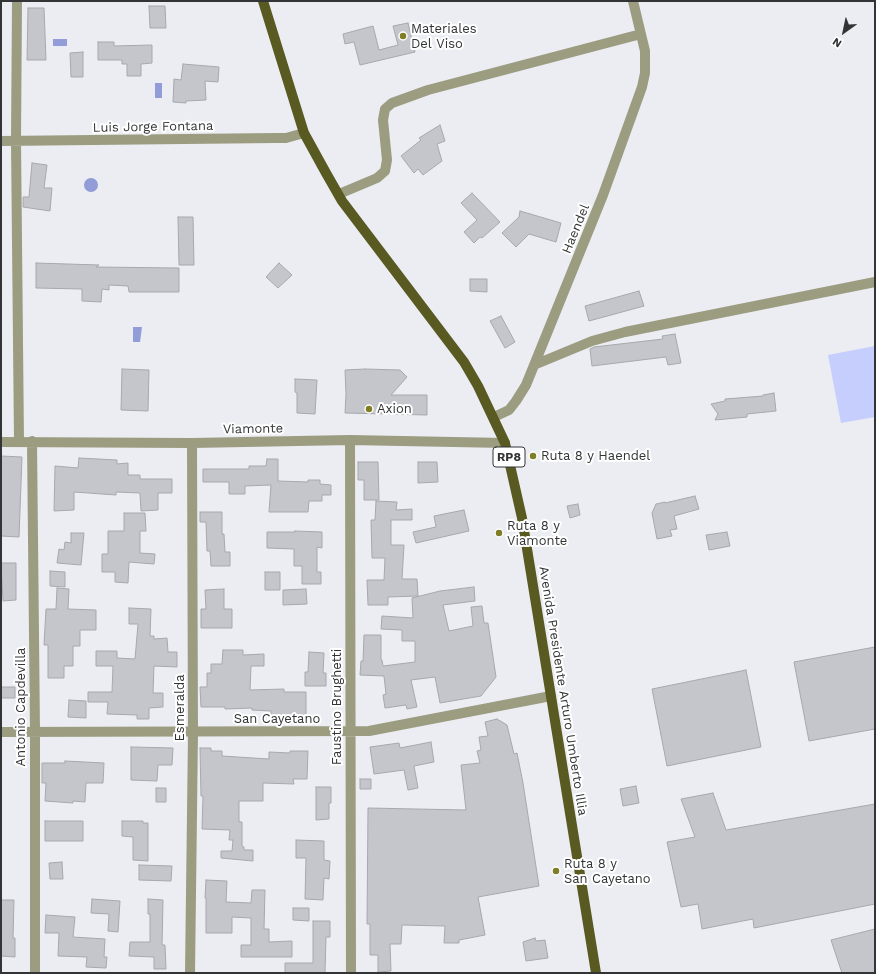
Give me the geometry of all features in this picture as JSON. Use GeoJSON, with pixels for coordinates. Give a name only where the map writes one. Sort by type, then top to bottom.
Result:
{"type":"FeatureCollection","features":[{"type":"Feature","properties":{"kind":"main road","name":"Avenida Presidente Arturo Umberto Illia"},"geometry":{"type":"LineString","coordinates":[[263,1],[304,133],[339,194],[464,362],[494,417],[505,443],[522,518],[596,973]]}},
{"type":"Feature","properties":{"kind":"street"},"geometry":{"type":"LineString","coordinates":[[17,1],[16,141],[19,442]]}},
{"type":"Feature","properties":{"kind":"street","name":"Haendel"},"geometry":{"type":"LineString","coordinates":[[494,417],[509,410],[526,385],[603,195],[642,87],[645,73],[645,51],[633,1]]}},
{"type":"Feature","properties":{"kind":"street"},"geometry":{"type":"LineString","coordinates":[[339,194],[377,178],[384,170],[387,160],[383,120],[385,109],[392,103],[428,90],[641,34]]}},
{"type":"Feature","properties":{"kind":"street","name":"Luis Jorge Fontana"},"geometry":{"type":"LineString","coordinates":[[1,141],[286,138],[304,133]]}},
{"type":"Feature","properties":{"kind":"street"},"geometry":{"type":"LineString","coordinates":[[534,365],[592,341],[625,332],[875,282]]}},
{"type":"Feature","properties":{"kind":"street","name":"Viamonte"},"geometry":{"type":"LineString","coordinates":[[1,442],[192,443],[350,440],[505,443]]}},
{"type":"Feature","properties":{"kind":"street","name":"Faustino Brughetti"},"geometry":{"type":"LineString","coordinates":[[350,440],[351,973]]}},
{"type":"Feature","properties":{"kind":"street","name":"Antonio Capdevilla"},"geometry":{"type":"LineString","coordinates":[[32,441],[35,733],[35,973]]}},
{"type":"Feature","properties":{"kind":"street","name":"Esmeralda"},"geometry":{"type":"LineString","coordinates":[[190,973],[193,733],[192,443]]}},
{"type":"Feature","properties":{"kind":"street","name":"San Cayetano"},"geometry":{"type":"LineString","coordinates":[[1,732],[193,733],[369,731],[551,696]]}},
{"type":"Feature","properties":{"kind":"shaded area"},"geometry":{"type":"Polygon","coordinates":[[[53,39],[67,39],[67,46],[53,46],[53,39]]]}},
{"type":"Feature","properties":{"kind":"shaded area"},"geometry":{"type":"Polygon","coordinates":[[[155,83],[162,83],[162,98],[155,98],[155,83]]]}},
{"type":"Feature","properties":{"kind":"shaded area"},"geometry":{"type":"Polygon","coordinates":[[[91,178],[96,180],[98,185],[96,190],[91,192],[86,190],[84,185],[86,180],[91,178]]]}},
{"type":"Feature","properties":{"kind":"shaded area"},"geometry":{"type":"Polygon","coordinates":[[[133,327],[142,327],[140,342],[133,342],[133,327]]]}},
{"type":"Feature","properties":{"kind":"shaded area"},"geometry":{"type":"Polygon","coordinates":[[[875,346],[875,417],[841,423],[828,355],[875,346]]]}},
{"type":"Feature","properties":{"kind":"building"},"geometry":{"type":"Polygon","coordinates":[[[149,6],[165,6],[166,28],[150,28],[149,6]]]}},
{"type":"Feature","properties":{"kind":"building"},"geometry":{"type":"Polygon","coordinates":[[[28,8],[44,8],[46,60],[27,60],[28,8]]]}},
{"type":"Feature","properties":{"kind":"building"},"geometry":{"type":"Polygon","coordinates":[[[408,23],[415,52],[360,65],[354,42],[345,44],[343,34],[373,26],[379,50],[398,45],[393,26],[408,23]]]}},
{"type":"Feature","properties":{"kind":"building"},"geometry":{"type":"Polygon","coordinates":[[[98,42],[114,42],[114,46],[152,45],[152,63],[141,64],[141,76],[127,76],[127,64],[122,64],[122,60],[98,60],[98,42]]]}},
{"type":"Feature","properties":{"kind":"building"},"geometry":{"type":"Polygon","coordinates":[[[83,52],[83,77],[71,77],[70,53],[83,52]]]}},
{"type":"Feature","properties":{"kind":"building"},"geometry":{"type":"Polygon","coordinates":[[[183,64],[219,67],[218,82],[205,81],[206,100],[186,101],[186,103],[173,102],[174,79],[181,80],[183,64]]]}},
{"type":"Feature","properties":{"kind":"building"},"geometry":{"type":"Polygon","coordinates":[[[440,125],[445,141],[437,144],[442,161],[423,175],[418,169],[414,173],[401,156],[421,140],[419,138],[440,125]]]}},
{"type":"Feature","properties":{"kind":"building"},"geometry":{"type":"Polygon","coordinates":[[[32,163],[47,165],[44,188],[52,188],[50,211],[23,207],[23,197],[29,197],[32,163]]]}},
{"type":"Feature","properties":{"kind":"building"},"geometry":{"type":"Polygon","coordinates":[[[472,193],[500,222],[474,243],[464,232],[477,220],[461,203],[472,193]]]}},
{"type":"Feature","properties":{"kind":"building"},"geometry":{"type":"Polygon","coordinates":[[[520,211],[561,223],[556,242],[529,234],[516,247],[502,233],[519,217],[520,211]]]}},
{"type":"Feature","properties":{"kind":"building"},"geometry":{"type":"Polygon","coordinates":[[[178,217],[193,217],[194,265],[179,265],[178,217]]]}},
{"type":"Feature","properties":{"kind":"building"},"geometry":{"type":"Polygon","coordinates":[[[36,263],[99,265],[96,267],[179,268],[179,292],[129,292],[128,286],[109,285],[109,290],[102,289],[101,302],[82,301],[82,289],[36,288],[36,263]]]}},
{"type":"Feature","properties":{"kind":"building"},"geometry":{"type":"Polygon","coordinates":[[[279,263],[292,275],[278,288],[266,277],[279,263]]]}},
{"type":"Feature","properties":{"kind":"building"},"geometry":{"type":"Polygon","coordinates":[[[470,279],[487,279],[487,292],[470,291],[470,279]]]}},
{"type":"Feature","properties":{"kind":"building"},"geometry":{"type":"Polygon","coordinates":[[[639,291],[644,306],[589,321],[585,306],[639,291]]]}},
{"type":"Feature","properties":{"kind":"building"},"geometry":{"type":"Polygon","coordinates":[[[501,316],[515,342],[505,348],[490,321],[501,316]]]}},
{"type":"Feature","properties":{"kind":"building"},"geometry":{"type":"Polygon","coordinates":[[[675,334],[681,363],[668,365],[666,357],[592,366],[590,349],[594,347],[663,339],[662,336],[675,334]]]}},
{"type":"Feature","properties":{"kind":"building"},"geometry":{"type":"Polygon","coordinates":[[[122,369],[149,370],[148,411],[121,410],[122,369]]]}},
{"type":"Feature","properties":{"kind":"building"},"geometry":{"type":"Polygon","coordinates":[[[345,370],[400,370],[407,377],[391,395],[427,395],[427,415],[345,413],[345,370]]]}},
{"type":"Feature","properties":{"kind":"building"},"geometry":{"type":"Polygon","coordinates":[[[295,379],[317,380],[315,414],[297,413],[295,379]]]}},
{"type":"Feature","properties":{"kind":"building"},"geometry":{"type":"Polygon","coordinates":[[[774,393],[776,411],[747,414],[747,417],[715,420],[718,414],[711,404],[725,401],[725,399],[763,396],[774,393]]]}},
{"type":"Feature","properties":{"kind":"building"},"geometry":{"type":"Polygon","coordinates":[[[1,456],[22,457],[19,537],[1,536],[1,456]]]}},
{"type":"Feature","properties":{"kind":"building"},"geometry":{"type":"Polygon","coordinates":[[[79,458],[117,460],[117,464],[128,463],[128,475],[140,475],[140,479],[172,479],[172,493],[158,493],[158,510],[141,511],[140,493],[116,492],[116,495],[74,492],[74,510],[54,511],[55,466],[78,468],[79,458]]]}},
{"type":"Feature","properties":{"kind":"building"},"geometry":{"type":"Polygon","coordinates":[[[267,459],[278,459],[278,481],[308,482],[308,480],[320,480],[320,484],[331,485],[331,495],[322,495],[322,501],[309,501],[308,512],[269,512],[271,485],[245,486],[245,494],[229,494],[229,482],[203,482],[203,469],[249,469],[249,466],[266,466],[267,459]]]}},
{"type":"Feature","properties":{"kind":"building"},"geometry":{"type":"Polygon","coordinates":[[[358,462],[378,462],[379,500],[364,500],[364,480],[358,480],[358,462]]]}},
{"type":"Feature","properties":{"kind":"building"},"geometry":{"type":"Polygon","coordinates":[[[418,462],[437,462],[438,482],[418,483],[418,462]]]}},
{"type":"Feature","properties":{"kind":"building"},"geometry":{"type":"Polygon","coordinates":[[[695,496],[699,509],[674,516],[677,529],[670,530],[672,536],[657,539],[652,513],[656,504],[695,496]]]}},
{"type":"Feature","properties":{"kind":"building"},"geometry":{"type":"Polygon","coordinates":[[[376,501],[397,502],[396,510],[412,509],[412,520],[391,520],[391,545],[404,545],[402,579],[417,579],[418,596],[388,597],[388,605],[368,605],[367,580],[384,580],[385,558],[372,558],[371,520],[375,520],[376,501]]]}},
{"type":"Feature","properties":{"kind":"building"},"geometry":{"type":"Polygon","coordinates":[[[578,504],[580,515],[570,518],[567,506],[578,504]]]}},
{"type":"Feature","properties":{"kind":"building"},"geometry":{"type":"Polygon","coordinates":[[[464,510],[469,531],[416,543],[413,532],[436,527],[434,516],[464,510]]]}},
{"type":"Feature","properties":{"kind":"building"},"geometry":{"type":"Polygon","coordinates":[[[200,512],[222,512],[222,534],[224,534],[225,552],[230,552],[230,566],[211,566],[210,551],[207,551],[206,522],[200,522],[200,512]]]}},
{"type":"Feature","properties":{"kind":"building"},"geometry":{"type":"Polygon","coordinates":[[[124,513],[145,513],[146,531],[140,531],[140,553],[155,554],[154,564],[129,562],[128,583],[115,582],[115,572],[102,572],[102,554],[108,554],[108,531],[124,531],[124,513]]]}},
{"type":"Feature","properties":{"kind":"building"},"geometry":{"type":"Polygon","coordinates":[[[267,532],[322,532],[322,548],[317,547],[317,572],[321,572],[321,584],[302,584],[302,566],[294,566],[294,549],[267,548],[267,532]]]}},
{"type":"Feature","properties":{"kind":"building"},"geometry":{"type":"Polygon","coordinates":[[[727,532],[730,546],[709,550],[706,535],[727,532]]]}},
{"type":"Feature","properties":{"kind":"building"},"geometry":{"type":"Polygon","coordinates":[[[71,533],[84,533],[81,565],[57,563],[59,549],[64,550],[65,542],[71,543],[71,533]]]}},
{"type":"Feature","properties":{"kind":"building"},"geometry":{"type":"Polygon","coordinates":[[[1,563],[16,563],[16,600],[3,601],[1,563]]]}},
{"type":"Feature","properties":{"kind":"building"},"geometry":{"type":"Polygon","coordinates":[[[50,571],[65,572],[65,587],[50,586],[50,571]]]}},
{"type":"Feature","properties":{"kind":"building"},"geometry":{"type":"Polygon","coordinates":[[[265,572],[280,572],[280,590],[265,590],[265,572]]]}},
{"type":"Feature","properties":{"kind":"building"},"geometry":{"type":"Polygon","coordinates":[[[474,587],[475,601],[443,605],[449,631],[473,626],[471,607],[482,606],[484,623],[488,623],[496,677],[481,696],[440,703],[435,677],[411,680],[417,707],[407,709],[406,705],[385,708],[383,695],[386,694],[384,676],[360,675],[361,661],[363,661],[364,635],[381,635],[381,660],[383,666],[415,662],[415,641],[402,641],[402,630],[381,629],[382,616],[413,618],[412,598],[440,591],[474,587]]]}},
{"type":"Feature","properties":{"kind":"building"},"geometry":{"type":"Polygon","coordinates":[[[57,588],[69,589],[68,609],[96,610],[96,630],[80,630],[80,646],[73,646],[73,666],[64,666],[64,678],[48,678],[48,645],[44,645],[46,609],[56,609],[57,588]]]}},
{"type":"Feature","properties":{"kind":"building"},"geometry":{"type":"Polygon","coordinates":[[[224,589],[224,609],[232,609],[232,628],[201,628],[201,609],[206,609],[205,590],[224,589]]]}},
{"type":"Feature","properties":{"kind":"building"},"geometry":{"type":"Polygon","coordinates":[[[306,589],[307,604],[283,605],[283,590],[306,589]]]}},
{"type":"Feature","properties":{"kind":"building"},"geometry":{"type":"Polygon","coordinates":[[[129,608],[151,609],[150,636],[154,636],[154,639],[167,638],[168,652],[177,652],[177,667],[154,666],[153,693],[163,693],[163,707],[149,708],[149,719],[137,719],[137,715],[107,714],[108,702],[88,702],[88,692],[112,692],[113,666],[96,666],[96,651],[117,651],[117,658],[135,659],[138,624],[129,624],[129,608]]]}},
{"type":"Feature","properties":{"kind":"building"},"geometry":{"type":"Polygon","coordinates":[[[875,647],[875,729],[809,741],[794,662],[875,647]]]}},
{"type":"Feature","properties":{"kind":"building"},"geometry":{"type":"Polygon","coordinates":[[[223,650],[243,650],[243,655],[264,654],[264,666],[251,666],[250,690],[284,689],[284,692],[306,692],[306,718],[296,718],[296,723],[271,722],[271,711],[252,710],[252,708],[225,709],[225,707],[201,707],[200,687],[207,687],[207,673],[211,673],[211,664],[222,664],[223,650]]]}},
{"type":"Feature","properties":{"kind":"building"},"geometry":{"type":"Polygon","coordinates":[[[309,652],[324,653],[323,673],[326,673],[326,686],[305,686],[305,672],[308,672],[309,652]]]}},
{"type":"Feature","properties":{"kind":"building"},"geometry":{"type":"Polygon","coordinates":[[[746,670],[761,747],[667,766],[652,689],[746,670]]]}},
{"type":"Feature","properties":{"kind":"building"},"geometry":{"type":"Polygon","coordinates":[[[1,687],[15,687],[15,698],[1,698],[1,687]]]}},
{"type":"Feature","properties":{"kind":"building"},"geometry":{"type":"Polygon","coordinates":[[[69,700],[86,701],[86,718],[68,717],[69,700]]]}},
{"type":"Feature","properties":{"kind":"building"},"geometry":{"type":"Polygon","coordinates":[[[497,719],[507,725],[514,754],[517,753],[539,886],[478,897],[485,935],[459,940],[459,943],[444,943],[445,926],[402,925],[401,944],[390,944],[391,971],[378,972],[378,955],[370,955],[370,924],[367,924],[368,808],[466,810],[461,765],[480,763],[477,751],[481,750],[479,737],[488,736],[485,722],[497,719]]]}},
{"type":"Feature","properties":{"kind":"building"},"geometry":{"type":"Polygon","coordinates":[[[431,742],[434,762],[414,766],[418,788],[408,790],[404,770],[374,774],[370,747],[399,743],[400,748],[431,742]]]}},
{"type":"Feature","properties":{"kind":"building"},"geometry":{"type":"Polygon","coordinates":[[[131,747],[173,748],[172,765],[158,765],[157,781],[131,780],[131,747]]]}},
{"type":"Feature","properties":{"kind":"building"},"geometry":{"type":"Polygon","coordinates":[[[200,748],[211,748],[211,751],[222,751],[222,756],[269,759],[269,752],[290,753],[290,751],[308,751],[307,779],[293,779],[294,784],[263,783],[263,801],[239,801],[239,822],[242,822],[242,846],[244,847],[244,850],[253,850],[253,861],[221,858],[221,851],[232,851],[233,840],[229,840],[230,830],[202,829],[203,796],[201,796],[200,748]]]}},
{"type":"Feature","properties":{"kind":"building"},"geometry":{"type":"Polygon","coordinates":[[[65,761],[104,763],[103,783],[86,783],[85,802],[73,801],[73,803],[45,801],[46,783],[42,783],[42,763],[65,763],[65,761]]]}},
{"type":"Feature","properties":{"kind":"building"},"geometry":{"type":"Polygon","coordinates":[[[360,779],[371,779],[371,789],[360,789],[360,779]]]}},
{"type":"Feature","properties":{"kind":"building"},"geometry":{"type":"Polygon","coordinates":[[[636,786],[639,803],[623,806],[620,789],[636,786]]]}},
{"type":"Feature","properties":{"kind":"building"},"geometry":{"type":"Polygon","coordinates":[[[316,787],[331,787],[329,819],[316,820],[316,787]]]}},
{"type":"Feature","properties":{"kind":"building"},"geometry":{"type":"Polygon","coordinates":[[[156,788],[166,788],[166,802],[156,802],[156,788]]]}},
{"type":"Feature","properties":{"kind":"building"},"geometry":{"type":"Polygon","coordinates":[[[713,793],[726,830],[875,804],[875,904],[754,928],[753,919],[702,929],[698,904],[681,907],[667,842],[695,837],[681,799],[713,793]]]}},
{"type":"Feature","properties":{"kind":"building"},"geometry":{"type":"Polygon","coordinates":[[[45,821],[83,821],[83,841],[45,841],[45,821]]]}},
{"type":"Feature","properties":{"kind":"building"},"geometry":{"type":"Polygon","coordinates":[[[122,821],[143,821],[143,823],[148,823],[148,861],[133,860],[133,837],[122,836],[122,821]]]}},
{"type":"Feature","properties":{"kind":"building"},"geometry":{"type":"Polygon","coordinates":[[[296,840],[324,841],[324,860],[330,861],[329,879],[324,878],[323,900],[305,899],[306,858],[296,858],[296,840]]]}},
{"type":"Feature","properties":{"kind":"building"},"geometry":{"type":"Polygon","coordinates":[[[62,862],[63,879],[50,879],[49,863],[62,862]]]}},
{"type":"Feature","properties":{"kind":"building"},"geometry":{"type":"Polygon","coordinates":[[[139,865],[172,866],[171,881],[139,880],[139,865]]]}},
{"type":"Feature","properties":{"kind":"building"},"geometry":{"type":"Polygon","coordinates":[[[206,880],[227,881],[226,902],[251,903],[252,890],[265,890],[264,929],[269,929],[269,942],[292,941],[292,957],[241,957],[241,945],[251,945],[251,918],[232,917],[232,933],[206,933],[206,880]]]}},
{"type":"Feature","properties":{"kind":"building"},"geometry":{"type":"Polygon","coordinates":[[[92,899],[120,901],[118,932],[108,931],[109,914],[91,913],[92,899]]]}},
{"type":"Feature","properties":{"kind":"building"},"geometry":{"type":"Polygon","coordinates":[[[148,899],[163,900],[162,945],[165,945],[166,969],[154,969],[154,957],[129,956],[130,942],[150,942],[150,914],[148,914],[148,899]]]}},
{"type":"Feature","properties":{"kind":"building"},"geometry":{"type":"Polygon","coordinates":[[[1,900],[14,900],[13,938],[15,938],[15,957],[1,956],[1,900]]]}},
{"type":"Feature","properties":{"kind":"building"},"geometry":{"type":"Polygon","coordinates":[[[293,908],[309,908],[309,921],[293,920],[293,908]]]}},
{"type":"Feature","properties":{"kind":"building"},"geometry":{"type":"Polygon","coordinates":[[[46,915],[75,917],[73,937],[105,939],[104,957],[107,957],[106,968],[86,967],[87,957],[58,956],[59,933],[45,933],[46,915]]]}},
{"type":"Feature","properties":{"kind":"building"},"geometry":{"type":"Polygon","coordinates":[[[313,921],[330,921],[330,937],[326,937],[325,973],[285,973],[285,963],[313,963],[313,921]]]}},
{"type":"Feature","properties":{"kind":"building"},"geometry":{"type":"Polygon","coordinates":[[[875,929],[875,973],[842,973],[831,940],[875,929]]]}},
{"type":"Feature","properties":{"kind":"building"},"geometry":{"type":"Polygon","coordinates":[[[535,938],[536,941],[545,940],[548,958],[526,961],[523,942],[535,938]]]}},
{"type":"Feature","properties":{"kind":"place","name":"Materiales Del Viso"},"geometry":{"type":"Point","coordinates":[403,36]}},
{"type":"Feature","properties":{"kind":"place","name":"Axion"},"geometry":{"type":"Point","coordinates":[369,409]}},
{"type":"Feature","properties":{"kind":"place","name":"Ruta 8 y Haendel"},"geometry":{"type":"Point","coordinates":[533,456]}},
{"type":"Feature","properties":{"kind":"place","name":"Ruta 8 y Viamonte"},"geometry":{"type":"Point","coordinates":[499,533]}},
{"type":"Feature","properties":{"kind":"place","name":"Ruta 8 y San Cayetano"},"geometry":{"type":"Point","coordinates":[556,871]}}]}
